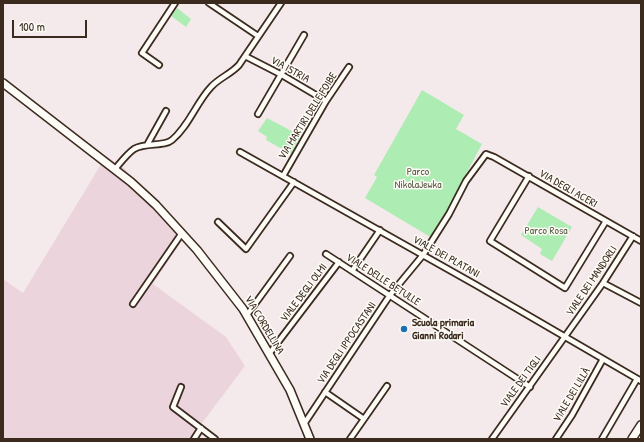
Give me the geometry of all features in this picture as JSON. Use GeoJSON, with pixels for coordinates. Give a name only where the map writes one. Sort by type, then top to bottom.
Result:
{"type":"FeatureCollection","features":[{"type":"Feature","properties":{"kind":"street"},"geometry":{"type":"LineString","coordinates":[[159,65],[142,53],[175,3]]}},
{"type":"Feature","properties":{"kind":"street"},"geometry":{"type":"LineString","coordinates":[[209,3],[258,36]]}},
{"type":"Feature","properties":{"kind":"street"},"geometry":{"type":"LineString","coordinates":[[116,169],[136,148],[147,145],[167,143],[173,139],[210,88],[221,78],[232,72],[245,56],[281,3]]}},
{"type":"Feature","properties":{"kind":"street"},"geometry":{"type":"LineString","coordinates":[[258,114],[304,34]]}},
{"type":"Feature","properties":{"kind":"street","name":"VIA ISTRIA"},"geometry":{"type":"LineString","coordinates":[[245,56],[280,74],[326,101]]}},
{"type":"Feature","properties":{"kind":"street","name":"VIA MARTIRI DELLE FOIBE"},"geometry":{"type":"LineString","coordinates":[[283,176],[326,101],[349,67]]}},
{"type":"Feature","properties":{"kind":"street","name":"VIA CORDELLINA"},"geometry":{"type":"LineString","coordinates":[[3,83],[116,169],[156,205],[197,250],[247,315],[290,390],[310,439]]}},
{"type":"Feature","properties":{"kind":"street"},"geometry":{"type":"LineString","coordinates":[[147,145],[166,110]]}},
{"type":"Feature","properties":{"kind":"street","name":"VIALE DEI PLATANI"},"geometry":{"type":"LineString","coordinates":[[240,152],[380,230],[639,380]]}},
{"type":"Feature","properties":{"kind":"street","name":"VIA DEGLI ACERI"},"geometry":{"type":"LineString","coordinates":[[486,154],[494,156],[641,241]]}},
{"type":"Feature","properties":{"kind":"street","name":"VIA DEGLI IPPOCASTANI"},"geometry":{"type":"LineString","coordinates":[[304,424],[390,295],[423,255],[449,214],[466,181],[486,154]]}},
{"type":"Feature","properties":{"kind":"street"},"geometry":{"type":"LineString","coordinates":[[529,176],[490,241],[528,263],[565,288],[606,221]]}},
{"type":"Feature","properties":{"kind":"street"},"geometry":{"type":"LineString","coordinates":[[218,222],[246,249],[294,182]]}},
{"type":"Feature","properties":{"kind":"street"},"geometry":{"type":"LineString","coordinates":[[352,271],[380,230]]}},
{"type":"Feature","properties":{"kind":"street"},"geometry":{"type":"LineString","coordinates":[[133,304],[182,233]]}},
{"type":"Feature","properties":{"kind":"street","name":"VIALE DEI MANDORLI"},"geometry":{"type":"LineString","coordinates":[[565,336],[603,283],[633,236]]}},
{"type":"Feature","properties":{"kind":"street","name":"VIALE DELLE BETULLE"},"geometry":{"type":"LineString","coordinates":[[326,254],[530,387]]}},
{"type":"Feature","properties":{"kind":"street"},"geometry":{"type":"LineString","coordinates":[[247,315],[290,256]]}},
{"type":"Feature","properties":{"kind":"street","name":"VIALE DEGLI OLMI"},"geometry":{"type":"LineString","coordinates":[[269,354],[339,262]]}},
{"type":"Feature","properties":{"kind":"street"},"geometry":{"type":"LineString","coordinates":[[603,283],[641,303]]}},
{"type":"Feature","properties":{"kind":"street","name":"VIALE DEI TIGLI"},"geometry":{"type":"LineString","coordinates":[[492,439],[565,336]]}},
{"type":"Feature","properties":{"kind":"street","name":"VIALE DEI LILLÀ"},"geometry":{"type":"LineString","coordinates":[[556,439],[572,415],[603,359]]}},
{"type":"Feature","properties":{"kind":"street"},"geometry":{"type":"LineString","coordinates":[[602,439],[639,380]]}},
{"type":"Feature","properties":{"kind":"street"},"geometry":{"type":"LineString","coordinates":[[350,439],[388,386]]}},
{"type":"Feature","properties":{"kind":"street"},"geometry":{"type":"LineString","coordinates":[[181,387],[173,407],[215,439]]}},
{"type":"Feature","properties":{"kind":"street"},"geometry":{"type":"LineString","coordinates":[[325,392],[364,419]]}},
{"type":"Feature","properties":{"kind":"street"},"geometry":{"type":"LineString","coordinates":[[632,439],[641,425]]}},
{"type":"Feature","properties":{"kind":"street"},"geometry":{"type":"LineString","coordinates":[[194,439],[201,428]]}},
{"type":"Feature","properties":{"kind":"shaded area"},"geometry":{"type":"Polygon","coordinates":[[[106,156],[125,169],[187,233],[153,284],[226,337],[245,366],[190,439],[3,439],[3,279],[23,293],[106,156]]]}},
{"type":"Feature","properties":{"kind":"green space"},"geometry":{"type":"Polygon","coordinates":[[[177,8],[191,19],[186,27],[171,16],[177,8]]]}},
{"type":"Feature","properties":{"kind":"green space","name":"Parco NikolaJewka"},"geometry":{"type":"Polygon","coordinates":[[[422,90],[464,115],[456,129],[482,144],[432,238],[365,198],[377,177],[374,175],[422,90]]]}},
{"type":"Feature","properties":{"kind":"green space"},"geometry":{"type":"Polygon","coordinates":[[[267,118],[301,136],[291,154],[266,140],[267,137],[258,131],[267,118]]]}},
{"type":"Feature","properties":{"kind":"green space","name":"Parco Rosa"},"geometry":{"type":"Polygon","coordinates":[[[538,207],[572,227],[552,261],[540,254],[542,249],[521,235],[538,207]]]}},
{"type":"Feature","properties":{"kind":"place","name":"Scuola primaria Gianni Rodari"},"geometry":{"type":"Point","coordinates":[404,329]}}]}
